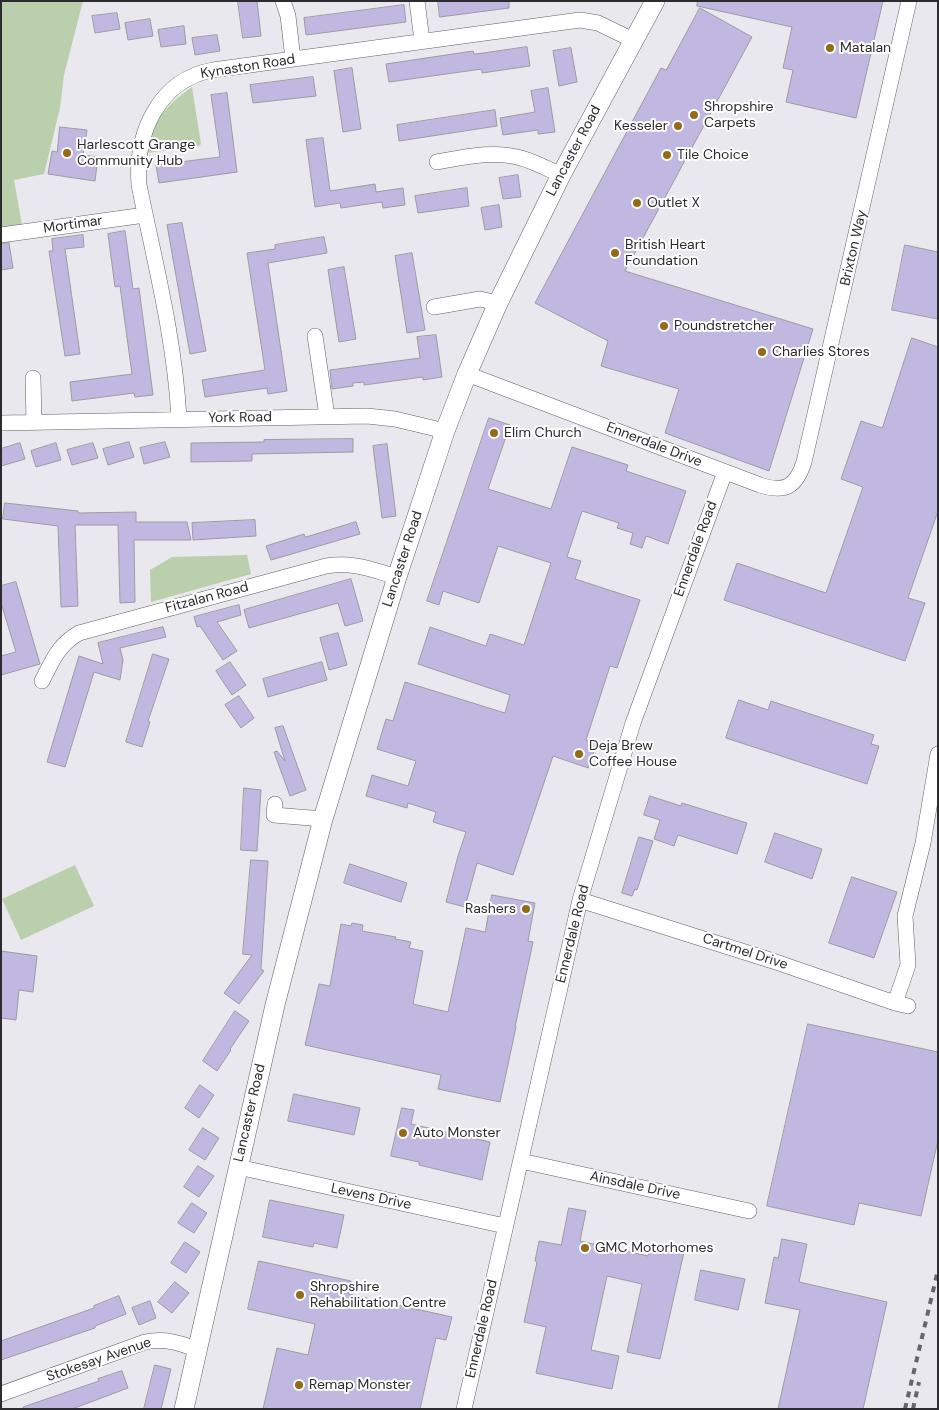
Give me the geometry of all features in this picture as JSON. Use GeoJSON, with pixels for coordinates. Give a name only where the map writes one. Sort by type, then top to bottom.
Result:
{"type":"FeatureCollection","features":[{"type":"Feature","properties":{"kind":"street"},"geometry":{"type":"LineString","coordinates":[[282,1],[288,16],[293,59]]}},
{"type":"Feature","properties":{"kind":"street"},"geometry":{"type":"LineString","coordinates":[[417,1],[422,41]]}},
{"type":"Feature","properties":{"kind":"street","name":"Lancaster Road"},"geometry":{"type":"LineString","coordinates":[[184,1409],[275,1005],[323,819],[397,577],[445,431],[498,303],[561,175],[655,1]]}},
{"type":"Feature","properties":{"kind":"street","name":"Brixton Way"},"geometry":{"type":"LineString","coordinates":[[786,488],[796,481],[801,473],[804,462],[909,1]]}},
{"type":"Feature","properties":{"kind":"street","name":"Kynaston Road"},"geometry":{"type":"LineString","coordinates":[[179,419],[175,364],[170,330],[145,215],[137,167],[140,148],[150,117],[159,102],[172,89],[186,79],[207,71],[580,20],[598,23],[633,40]]}},
{"type":"Feature","properties":{"kind":"street"},"geometry":{"type":"LineString","coordinates":[[437,162],[478,155],[499,154],[522,158],[561,175]]}},
{"type":"Feature","properties":{"kind":"street","name":"Mortimar"},"geometry":{"type":"LineString","coordinates":[[1,235],[145,215]]}},
{"type":"Feature","properties":{"kind":"street"},"geometry":{"type":"LineString","coordinates":[[434,307],[480,299],[498,303]]}},
{"type":"Feature","properties":{"kind":"street"},"geometry":{"type":"LineString","coordinates":[[315,336],[327,416]]}},
{"type":"Feature","properties":{"kind":"street","name":"Ennerdale Drive"},"geometry":{"type":"LineString","coordinates":[[467,374],[725,472],[773,489],[786,488]]}},
{"type":"Feature","properties":{"kind":"street"},"geometry":{"type":"LineString","coordinates":[[33,378],[34,423]]}},
{"type":"Feature","properties":{"kind":"street","name":"York Road"},"geometry":{"type":"LineString","coordinates":[[1,423],[367,416],[395,419],[445,431]]}},
{"type":"Feature","properties":{"kind":"street","name":"Ennerdale Road"},"geometry":{"type":"LineString","coordinates":[[464,1409],[580,900],[633,723],[725,472]]}},
{"type":"Feature","properties":{"kind":"street","name":"Fitzalan Road"},"geometry":{"type":"LineString","coordinates":[[42,681],[58,649],[79,632],[326,566],[341,564],[358,565],[397,577]]}},
{"type":"Feature","properties":{"kind":"street","name":"Cartmel Drive"},"geometry":{"type":"LineString","coordinates":[[580,900],[902,1004],[908,965],[905,916],[923,843],[938,754]]}},
{"type":"Feature","properties":{"kind":"street"},"geometry":{"type":"LineString","coordinates":[[275,804],[274,815],[323,819]]}},
{"type":"Feature","properties":{"kind":"street","name":"Ainsdale Drive"},"geometry":{"type":"LineString","coordinates":[[521,1161],[749,1210]]}},
{"type":"Feature","properties":{"kind":"street","name":"Levens Drive"},"geometry":{"type":"LineString","coordinates":[[238,1167],[505,1226]]}},
{"type":"Feature","properties":{"kind":"street","name":"Stokesay Avenue"},"geometry":{"type":"LineString","coordinates":[[1,1394],[158,1339],[173,1341],[198,1350]]}},
{"type":"Feature","properties":{"kind":"green space"},"geometry":{"type":"Polygon","coordinates":[[[1,1],[83,1],[64,75],[60,108],[44,174],[14,180],[22,225],[1,228],[1,1]]]}},
{"type":"Feature","properties":{"kind":"green space"},"geometry":{"type":"Polygon","coordinates":[[[192,87],[201,144],[199,146],[146,153],[151,132],[156,123],[168,107],[192,87]]]}},
{"type":"Feature","properties":{"kind":"green space"},"geometry":{"type":"Polygon","coordinates":[[[247,555],[251,574],[151,602],[150,570],[172,557],[247,555]]]}},
{"type":"Feature","properties":{"kind":"green space"},"geometry":{"type":"Polygon","coordinates":[[[75,865],[94,906],[21,940],[2,899],[75,865]]]}},
{"type":"Feature","properties":{"kind":"building"},"geometry":{"type":"Polygon","coordinates":[[[238,1],[257,1],[261,36],[243,38],[238,1]]]}},
{"type":"Feature","properties":{"kind":"building"},"geometry":{"type":"Polygon","coordinates":[[[438,1],[509,1],[509,8],[440,17],[438,1]]]}},
{"type":"Feature","properties":{"kind":"building","name":"Matalan"},"geometry":{"type":"Polygon","coordinates":[[[698,1],[883,1],[856,118],[786,102],[793,70],[783,68],[792,27],[697,6],[698,1]]]}},
{"type":"Feature","properties":{"kind":"building"},"geometry":{"type":"Polygon","coordinates":[[[404,5],[406,22],[306,35],[304,18],[404,5]]]}},
{"type":"Feature","properties":{"kind":"building"},"geometry":{"type":"Polygon","coordinates":[[[700,8],[752,37],[625,271],[813,329],[769,471],[665,433],[679,389],[601,366],[608,341],[535,303],[661,68],[666,70],[700,8]]]}},
{"type":"Feature","properties":{"kind":"building"},"geometry":{"type":"Polygon","coordinates":[[[117,13],[120,29],[95,33],[92,16],[117,13]]]}},
{"type":"Feature","properties":{"kind":"building"},"geometry":{"type":"Polygon","coordinates":[[[150,19],[153,36],[128,40],[125,23],[150,19]]]}},
{"type":"Feature","properties":{"kind":"building"},"geometry":{"type":"Polygon","coordinates":[[[184,26],[186,44],[161,47],[158,30],[184,26]]]}},
{"type":"Feature","properties":{"kind":"building"},"geometry":{"type":"Polygon","coordinates":[[[217,35],[220,51],[195,55],[192,38],[217,35]]]}},
{"type":"Feature","properties":{"kind":"building"},"geometry":{"type":"Polygon","coordinates":[[[527,47],[530,66],[482,73],[482,69],[389,82],[386,64],[473,51],[474,54],[527,47]]]}},
{"type":"Feature","properties":{"kind":"building"},"geometry":{"type":"Polygon","coordinates":[[[571,48],[577,82],[559,86],[553,51],[571,48]]]}},
{"type":"Feature","properties":{"kind":"building"},"geometry":{"type":"Polygon","coordinates":[[[352,68],[361,129],[343,132],[334,71],[352,68]]]}},
{"type":"Feature","properties":{"kind":"building"},"geometry":{"type":"Polygon","coordinates":[[[313,77],[316,96],[253,103],[250,85],[313,77]]]}},
{"type":"Feature","properties":{"kind":"building"},"geometry":{"type":"Polygon","coordinates":[[[548,88],[555,132],[538,134],[538,130],[503,135],[500,118],[535,112],[531,91],[548,88]]]}},
{"type":"Feature","properties":{"kind":"building"},"geometry":{"type":"Polygon","coordinates":[[[227,93],[237,172],[159,183],[156,165],[220,157],[211,95],[227,93]]]}},
{"type":"Feature","properties":{"kind":"building"},"geometry":{"type":"Polygon","coordinates":[[[495,110],[497,126],[399,141],[397,125],[495,110]]]}},
{"type":"Feature","properties":{"kind":"building","name":"Harlescott Grange Community Hub"},"geometry":{"type":"Polygon","coordinates":[[[60,127],[87,130],[83,155],[98,157],[95,181],[48,174],[52,151],[57,152],[60,127]]]}},
{"type":"Feature","properties":{"kind":"building"},"geometry":{"type":"Polygon","coordinates":[[[323,138],[330,191],[375,184],[376,192],[403,188],[405,205],[383,208],[382,202],[341,208],[340,203],[315,207],[306,140],[323,138]]]}},
{"type":"Feature","properties":{"kind":"building"},"geometry":{"type":"Polygon","coordinates":[[[518,175],[521,197],[503,199],[499,178],[518,175]]]}},
{"type":"Feature","properties":{"kind":"building"},"geometry":{"type":"Polygon","coordinates":[[[467,188],[469,206],[418,213],[415,196],[467,188]]]}},
{"type":"Feature","properties":{"kind":"building"},"geometry":{"type":"Polygon","coordinates":[[[499,205],[502,227],[485,230],[481,208],[499,205]]]}},
{"type":"Feature","properties":{"kind":"building"},"geometry":{"type":"Polygon","coordinates":[[[182,223],[206,351],[190,354],[167,225],[182,223]]]}},
{"type":"Feature","properties":{"kind":"building"},"geometry":{"type":"Polygon","coordinates":[[[125,231],[133,289],[139,288],[153,395],[135,397],[134,393],[72,401],[70,382],[132,374],[120,286],[115,287],[108,234],[125,231]]]}},
{"type":"Feature","properties":{"kind":"building"},"geometry":{"type":"Polygon","coordinates":[[[83,235],[84,247],[65,249],[80,354],[65,356],[49,251],[53,251],[52,239],[83,235]]]}},
{"type":"Feature","properties":{"kind":"building"},"geometry":{"type":"Polygon","coordinates":[[[324,237],[327,253],[268,263],[287,391],[268,394],[267,388],[205,397],[202,380],[265,370],[247,253],[275,249],[275,245],[324,237]]]}},
{"type":"Feature","properties":{"kind":"building"},"geometry":{"type":"Polygon","coordinates":[[[9,243],[13,268],[1,270],[1,244],[9,243]]]}},
{"type":"Feature","properties":{"kind":"building"},"geometry":{"type":"Polygon","coordinates":[[[905,245],[938,252],[938,319],[892,310],[905,245]]]}},
{"type":"Feature","properties":{"kind":"building"},"geometry":{"type":"Polygon","coordinates":[[[412,253],[425,330],[407,333],[395,256],[412,253]]]}},
{"type":"Feature","properties":{"kind":"building"},"geometry":{"type":"Polygon","coordinates":[[[344,267],[356,339],[339,342],[328,270],[344,267]]]}},
{"type":"Feature","properties":{"kind":"building"},"geometry":{"type":"Polygon","coordinates":[[[436,335],[442,377],[423,380],[423,377],[364,385],[364,382],[353,383],[353,386],[332,389],[330,370],[420,358],[417,337],[436,335]]]}},
{"type":"Feature","properties":{"kind":"building"},"geometry":{"type":"Polygon","coordinates":[[[912,338],[938,347],[938,511],[908,598],[925,603],[905,661],[724,600],[737,563],[826,593],[863,487],[841,479],[861,421],[882,428],[912,338]]]}},
{"type":"Feature","properties":{"kind":"building"},"geometry":{"type":"Polygon","coordinates":[[[489,418],[510,425],[488,489],[551,509],[572,447],[628,465],[626,471],[686,491],[668,544],[646,536],[642,548],[630,544],[633,533],[617,528],[619,523],[582,511],[567,557],[581,561],[575,579],[640,600],[617,668],[610,666],[586,740],[597,744],[588,768],[553,756],[513,875],[477,863],[465,907],[446,902],[466,832],[433,822],[436,812],[408,803],[407,808],[366,796],[372,775],[408,786],[416,761],[377,749],[386,719],[393,721],[405,682],[505,713],[510,695],[418,664],[430,627],[486,646],[490,634],[524,645],[551,563],[498,546],[479,603],[443,591],[439,605],[427,601],[489,418]]]}},
{"type":"Feature","properties":{"kind":"building"},"geometry":{"type":"Polygon","coordinates":[[[353,439],[353,452],[252,454],[252,461],[191,462],[191,443],[353,439]]]}},
{"type":"Feature","properties":{"kind":"building"},"geometry":{"type":"Polygon","coordinates":[[[129,442],[134,457],[108,465],[103,449],[129,442]]]}},
{"type":"Feature","properties":{"kind":"building"},"geometry":{"type":"Polygon","coordinates":[[[165,442],[170,457],[144,464],[140,448],[165,442]]]}},
{"type":"Feature","properties":{"kind":"building"},"geometry":{"type":"Polygon","coordinates":[[[20,443],[25,459],[1,466],[1,449],[20,443]]]}},
{"type":"Feature","properties":{"kind":"building"},"geometry":{"type":"Polygon","coordinates":[[[56,443],[61,460],[36,467],[31,451],[56,443]]]}},
{"type":"Feature","properties":{"kind":"building"},"geometry":{"type":"Polygon","coordinates":[[[93,443],[98,458],[72,465],[67,450],[93,443]]]}},
{"type":"Feature","properties":{"kind":"building"},"geometry":{"type":"Polygon","coordinates":[[[387,444],[396,516],[382,518],[373,446],[387,444]]]}},
{"type":"Feature","properties":{"kind":"building"},"geometry":{"type":"Polygon","coordinates":[[[5,503],[78,511],[78,513],[136,512],[136,522],[187,522],[191,540],[134,540],[135,602],[120,603],[118,525],[75,525],[78,606],[61,607],[58,526],[3,519],[5,503]]]}},
{"type":"Feature","properties":{"kind":"building"},"geometry":{"type":"Polygon","coordinates":[[[255,520],[256,536],[193,540],[192,523],[255,520]]]}},
{"type":"Feature","properties":{"kind":"building"},"geometry":{"type":"Polygon","coordinates":[[[356,522],[360,534],[271,560],[266,546],[304,534],[305,537],[356,522]]]}},
{"type":"Feature","properties":{"kind":"building"},"geometry":{"type":"Polygon","coordinates":[[[351,579],[363,621],[345,626],[338,603],[249,628],[244,610],[351,579]]]}},
{"type":"Feature","properties":{"kind":"building"},"geometry":{"type":"Polygon","coordinates":[[[16,582],[40,664],[1,675],[1,656],[16,652],[1,603],[1,586],[16,582]]]}},
{"type":"Feature","properties":{"kind":"building"},"geometry":{"type":"Polygon","coordinates":[[[239,605],[241,615],[217,622],[237,651],[223,660],[200,626],[197,627],[194,617],[239,605]]]}},
{"type":"Feature","properties":{"kind":"building"},"geometry":{"type":"Polygon","coordinates":[[[163,627],[166,637],[120,648],[123,660],[120,680],[94,672],[65,767],[47,762],[79,656],[103,664],[98,643],[163,627]]]}},
{"type":"Feature","properties":{"kind":"building"},"geometry":{"type":"Polygon","coordinates":[[[338,633],[347,665],[329,670],[320,638],[338,633]]]}},
{"type":"Feature","properties":{"kind":"building"},"geometry":{"type":"Polygon","coordinates":[[[153,654],[169,659],[148,721],[150,722],[142,747],[126,742],[153,654]]]}},
{"type":"Feature","properties":{"kind":"building"},"geometry":{"type":"Polygon","coordinates":[[[230,662],[246,685],[232,695],[216,671],[230,662]]]}},
{"type":"Feature","properties":{"kind":"building"},"geometry":{"type":"Polygon","coordinates":[[[322,662],[327,680],[268,697],[263,679],[322,662]]]}},
{"type":"Feature","properties":{"kind":"building"},"geometry":{"type":"Polygon","coordinates":[[[239,696],[254,718],[241,728],[225,705],[239,696]]]}},
{"type":"Feature","properties":{"kind":"building"},"geometry":{"type":"Polygon","coordinates":[[[739,700],[768,710],[771,701],[874,735],[871,744],[879,746],[867,784],[726,738],[739,700]]]}},
{"type":"Feature","properties":{"kind":"building"},"geometry":{"type":"Polygon","coordinates":[[[283,726],[306,790],[290,796],[274,752],[277,751],[285,761],[275,728],[283,726]]]}},
{"type":"Feature","properties":{"kind":"building"},"geometry":{"type":"Polygon","coordinates":[[[244,788],[261,790],[257,851],[241,850],[244,788]]]}},
{"type":"Feature","properties":{"kind":"building"},"geometry":{"type":"Polygon","coordinates":[[[650,796],[681,806],[682,803],[747,823],[737,854],[678,835],[674,846],[654,839],[660,820],[644,815],[650,796]]]}},
{"type":"Feature","properties":{"kind":"building"},"geometry":{"type":"Polygon","coordinates":[[[775,833],[822,849],[812,879],[765,862],[775,833]]]}},
{"type":"Feature","properties":{"kind":"building"},"geometry":{"type":"Polygon","coordinates":[[[639,837],[653,841],[637,890],[635,889],[632,896],[622,893],[639,837]]]}},
{"type":"Feature","properties":{"kind":"building"},"geometry":{"type":"Polygon","coordinates":[[[251,860],[268,861],[261,969],[264,971],[239,1004],[224,993],[252,955],[243,954],[251,860]]]}},
{"type":"Feature","properties":{"kind":"building"},"geometry":{"type":"Polygon","coordinates":[[[350,864],[407,883],[401,902],[344,883],[350,864]]]}},
{"type":"Feature","properties":{"kind":"building"},"geometry":{"type":"Polygon","coordinates":[[[852,877],[897,892],[874,958],[829,943],[852,877]]]}},
{"type":"Feature","properties":{"kind":"building"},"geometry":{"type":"Polygon","coordinates":[[[492,895],[535,903],[528,941],[533,942],[500,1102],[438,1089],[441,1075],[305,1045],[319,984],[330,986],[341,924],[351,926],[352,923],[363,925],[362,931],[396,937],[395,939],[411,942],[409,948],[423,951],[413,1004],[448,1012],[466,928],[485,932],[492,895]]]}},
{"type":"Feature","properties":{"kind":"building"},"geometry":{"type":"Polygon","coordinates":[[[1,951],[37,956],[33,992],[19,990],[16,1020],[1,1018],[1,951]]]}},
{"type":"Feature","properties":{"kind":"building"},"geometry":{"type":"Polygon","coordinates":[[[235,1011],[249,1021],[217,1071],[203,1061],[235,1011]]]}},
{"type":"Feature","properties":{"kind":"building"},"geometry":{"type":"Polygon","coordinates":[[[808,1024],[938,1052],[938,1140],[921,1216],[859,1203],[854,1225],[767,1206],[808,1024]]]}},
{"type":"Feature","properties":{"kind":"building"},"geometry":{"type":"Polygon","coordinates":[[[200,1085],[214,1095],[199,1118],[185,1108],[200,1085]]]}},
{"type":"Feature","properties":{"kind":"building"},"geometry":{"type":"Polygon","coordinates":[[[294,1094],[360,1108],[354,1135],[288,1121],[294,1094]]]}},
{"type":"Feature","properties":{"kind":"building"},"geometry":{"type":"Polygon","coordinates":[[[402,1108],[414,1110],[411,1124],[490,1142],[482,1180],[419,1165],[419,1162],[391,1156],[402,1108]]]}},
{"type":"Feature","properties":{"kind":"building"},"geometry":{"type":"Polygon","coordinates":[[[203,1128],[219,1138],[205,1160],[189,1150],[203,1128]]]}},
{"type":"Feature","properties":{"kind":"building"},"geometry":{"type":"Polygon","coordinates":[[[198,1166],[214,1176],[199,1197],[184,1187],[198,1166]]]}},
{"type":"Feature","properties":{"kind":"building"},"geometry":{"type":"Polygon","coordinates":[[[270,1200],[344,1215],[337,1248],[314,1243],[313,1247],[263,1237],[270,1200]]]}},
{"type":"Feature","properties":{"kind":"building"},"geometry":{"type":"Polygon","coordinates":[[[192,1203],[207,1213],[194,1233],[178,1223],[192,1203]]]}},
{"type":"Feature","properties":{"kind":"building"},"geometry":{"type":"Polygon","coordinates":[[[569,1208],[586,1211],[580,1241],[648,1256],[651,1245],[684,1252],[660,1359],[627,1352],[642,1284],[607,1276],[591,1350],[619,1356],[612,1389],[536,1373],[546,1327],[524,1322],[537,1262],[535,1261],[539,1241],[561,1245],[569,1208]]]}},
{"type":"Feature","properties":{"kind":"building"},"geometry":{"type":"Polygon","coordinates":[[[782,1239],[807,1244],[799,1282],[887,1302],[863,1409],[778,1409],[800,1310],[765,1303],[774,1257],[778,1258],[782,1239]]]}},
{"type":"Feature","properties":{"kind":"building"},"geometry":{"type":"Polygon","coordinates":[[[185,1242],[200,1252],[186,1273],[171,1263],[185,1242]]]}},
{"type":"Feature","properties":{"kind":"building"},"geometry":{"type":"Polygon","coordinates":[[[259,1261],[351,1281],[348,1294],[452,1317],[446,1340],[436,1338],[420,1409],[263,1409],[277,1348],[308,1355],[315,1324],[248,1309],[259,1261]]]}},
{"type":"Feature","properties":{"kind":"building"},"geometry":{"type":"Polygon","coordinates":[[[701,1270],[745,1279],[738,1310],[695,1300],[701,1270]]]}},
{"type":"Feature","properties":{"kind":"building"},"geometry":{"type":"Polygon","coordinates":[[[175,1282],[189,1293],[172,1313],[158,1302],[175,1282]]]}},
{"type":"Feature","properties":{"kind":"building"},"geometry":{"type":"Polygon","coordinates":[[[119,1296],[126,1314],[95,1326],[95,1328],[1,1360],[1,1341],[94,1308],[94,1306],[119,1296]]]}},
{"type":"Feature","properties":{"kind":"building"},"geometry":{"type":"Polygon","coordinates":[[[150,1301],[156,1318],[139,1325],[132,1308],[150,1301]]]}},
{"type":"Feature","properties":{"kind":"building"},"geometry":{"type":"Polygon","coordinates":[[[155,1365],[171,1369],[161,1409],[144,1409],[155,1365]]]}},
{"type":"Feature","properties":{"kind":"building"},"geometry":{"type":"Polygon","coordinates":[[[122,1371],[128,1388],[72,1409],[24,1409],[23,1407],[99,1381],[98,1379],[122,1371]]]}},
{"type":"Feature","properties":{"kind":"railway"},"geometry":{"type":"LineString","coordinates":[[905,1409],[938,1270]]}},
{"type":"Feature","properties":{"kind":"railway"},"geometry":{"type":"LineString","coordinates":[[913,1409],[919,1382]]}},
{"type":"Feature","properties":{"kind":"place","name":"Matalan"},"geometry":{"type":"Point","coordinates":[830,48]}},
{"type":"Feature","properties":{"kind":"place","name":"Shropshire Carpets"},"geometry":{"type":"Point","coordinates":[694,115]}},
{"type":"Feature","properties":{"kind":"place","name":"Kesseler"},"geometry":{"type":"Point","coordinates":[678,126]}},
{"type":"Feature","properties":{"kind":"place","name":"Harlescott Grange Community Hub"},"geometry":{"type":"Point","coordinates":[67,153]}},
{"type":"Feature","properties":{"kind":"place","name":"Tile Choice"},"geometry":{"type":"Point","coordinates":[667,155]}},
{"type":"Feature","properties":{"kind":"place","name":"Outlet X"},"geometry":{"type":"Point","coordinates":[637,203]}},
{"type":"Feature","properties":{"kind":"place","name":"British Heart Foundation"},"geometry":{"type":"Point","coordinates":[615,253]}},
{"type":"Feature","properties":{"kind":"place","name":"Poundstretcher"},"geometry":{"type":"Point","coordinates":[664,326]}},
{"type":"Feature","properties":{"kind":"place","name":"Charlies Stores"},"geometry":{"type":"Point","coordinates":[762,352]}},
{"type":"Feature","properties":{"kind":"place","name":"Elim Church"},"geometry":{"type":"Point","coordinates":[494,433]}},
{"type":"Feature","properties":{"kind":"place","name":"Deja Brew Coffee House"},"geometry":{"type":"Point","coordinates":[579,754]}},
{"type":"Feature","properties":{"kind":"place","name":"Rashers"},"geometry":{"type":"Point","coordinates":[526,909]}},
{"type":"Feature","properties":{"kind":"place","name":"Auto Monster"},"geometry":{"type":"Point","coordinates":[403,1133]}},
{"type":"Feature","properties":{"kind":"place","name":"GMC Motorhomes"},"geometry":{"type":"Point","coordinates":[585,1248]}},
{"type":"Feature","properties":{"kind":"place","name":"Shropshire Rehabilitation Centre"},"geometry":{"type":"Point","coordinates":[300,1295]}},
{"type":"Feature","properties":{"kind":"place","name":"Remap Monster"},"geometry":{"type":"Point","coordinates":[299,1385]}}]}
